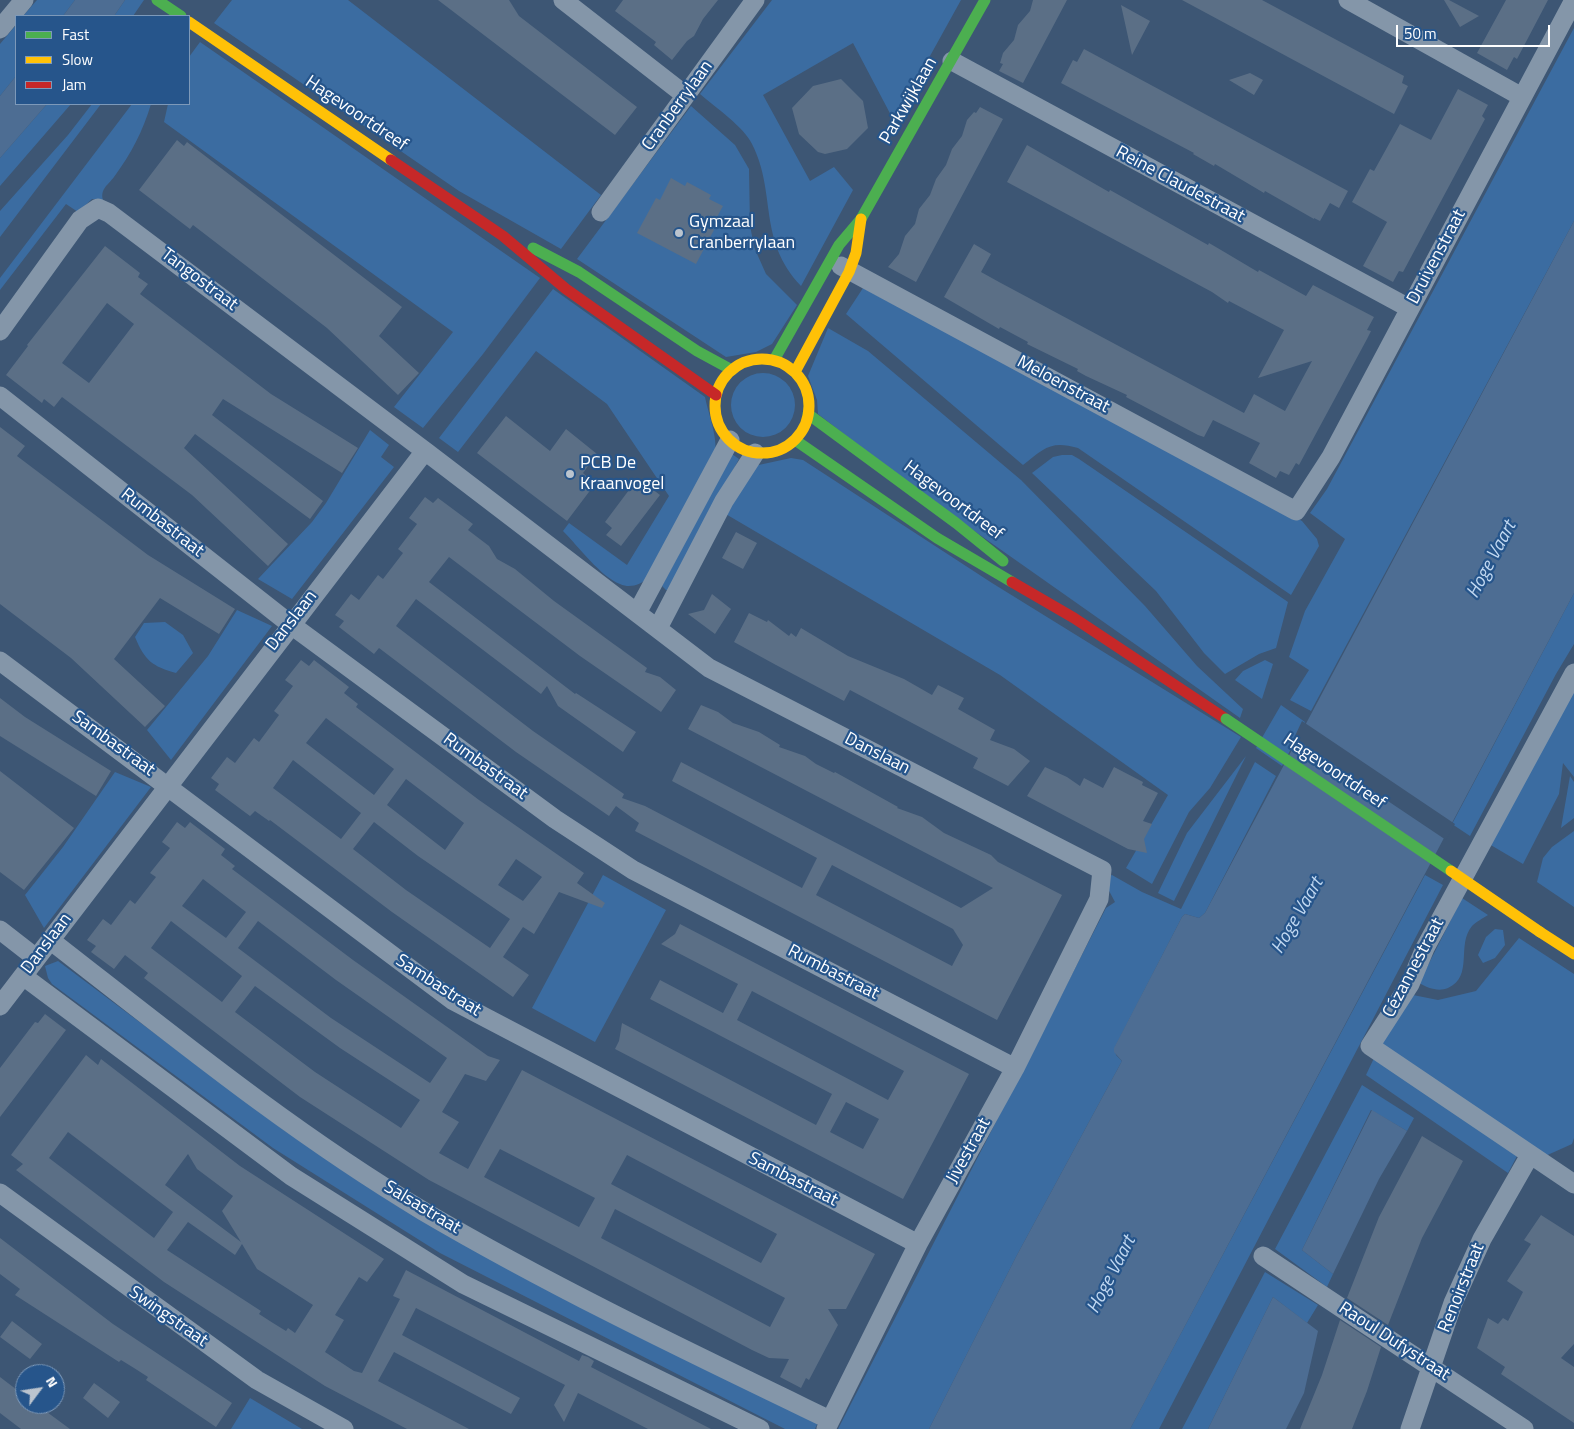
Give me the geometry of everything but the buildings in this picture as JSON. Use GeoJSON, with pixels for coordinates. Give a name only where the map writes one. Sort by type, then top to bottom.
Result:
{"type":"FeatureCollection","features":[{"type":"Feature","properties":{"kind":"main road"},"geometry":{"type":"LineString","coordinates":[[157,0],[180,15]]}},
{"type":"Feature","properties":{"kind":"main road","name":"Parkwijklaan"},"geometry":{"type":"LineString","coordinates":[[774,360],[839,245],[861,219],[952,62],[985,0]]}},
{"type":"Feature","properties":{"kind":"main road","name":"Hagevoortdreef"},"geometry":{"type":"LineString","coordinates":[[190,23],[503,236],[566,289],[716,395]]}},
{"type":"Feature","properties":{"kind":"main road","name":"Parkwijklaan"},"geometry":{"type":"LineString","coordinates":[[795,372],[850,272],[856,253],[861,219]]}},
{"type":"Feature","properties":{"kind":"main road","name":"Hagevoortdreef"},"geometry":{"type":"LineString","coordinates":[[503,236],[546,253],[579,272],[697,351],[732,370]]}},
{"type":"Feature","properties":{"kind":"main road"},"geometry":{"type":"LineString","coordinates":[[759,359],[774,360],[795,372],[806,392],[808,414],[804,428],[795,440],[777,451],[755,452],[742,448],[730,440],[720,427],[715,411],[716,395],[722,381],[732,370],[744,362],[759,359]]}},
{"type":"Feature","properties":{"kind":"main road","name":"Hagevoortdreef"},"geometry":{"type":"LineString","coordinates":[[808,414],[956,523],[1074,618]]}},
{"type":"Feature","properties":{"kind":"main road","name":"Hagevoortdreef"},"geometry":{"type":"LineString","coordinates":[[795,440],[937,538],[1074,618],[1574,954]]}},
{"type":"Feature","properties":{"kind":"street"},"geometry":{"type":"LineString","coordinates":[[0,29],[24,0]]}},
{"type":"Feature","properties":{"kind":"street"},"geometry":{"type":"LineString","coordinates":[[563,0],[685,95]]}},
{"type":"Feature","properties":{"kind":"street","name":"Cranberrylaan"},"geometry":{"type":"LineString","coordinates":[[602,212],[755,0]]}},
{"type":"Feature","properties":{"kind":"street"},"geometry":{"type":"LineString","coordinates":[[1348,0],[1522,97]]}},
{"type":"Feature","properties":{"kind":"street","name":"Druivenstraat"},"geometry":{"type":"LineString","coordinates":[[1296,511],[1331,458],[1574,0]]}},
{"type":"Feature","properties":{"kind":"street","name":"Reine Claudestraat"},"geometry":{"type":"LineString","coordinates":[[952,62],[1409,308]]}},
{"type":"Feature","properties":{"kind":"street","name":"Tangostraat"},"geometry":{"type":"LineString","coordinates":[[0,331],[80,220],[98,208],[109,213],[425,450]]}},
{"type":"Feature","properties":{"kind":"street","name":"Meloenstraat"},"geometry":{"type":"LineString","coordinates":[[831,260],[850,272],[1296,511]]}},
{"type":"Feature","properties":{"kind":"street","name":"Rumbastraat"},"geometry":{"type":"LineString","coordinates":[[0,396],[290,624],[555,819],[633,870],[1015,1068]]}},
{"type":"Feature","properties":{"kind":"street"},"geometry":{"type":"LineString","coordinates":[[636,613],[730,440]]}},
{"type":"Feature","properties":{"kind":"street","name":"Danslaan"},"geometry":{"type":"LineString","coordinates":[[0,1006],[290,624],[425,450],[709,668],[1102,870]]}},
{"type":"Feature","properties":{"kind":"street"},"geometry":{"type":"LineString","coordinates":[[658,628],[724,501],[755,452]]}},
{"type":"Feature","properties":{"kind":"street","name":"Sambastraat"},"geometry":{"type":"LineString","coordinates":[[0,661],[168,785],[370,941],[452,1000],[918,1244]]}},
{"type":"Feature","properties":{"kind":"street","name":"Cézannestraat"},"geometry":{"type":"LineString","coordinates":[[1574,673],[1429,939],[1410,984],[1370,1046],[1574,1184]]}},
{"type":"Feature","properties":{"kind":"street","name":"Jivestraat"},"geometry":{"type":"LineString","coordinates":[[828,1425],[918,1244],[1015,1068],[1098,899],[1102,870]]}},
{"type":"Feature","properties":{"kind":"street"},"geometry":{"type":"LineString","coordinates":[[0,930],[36,958]]}},
{"type":"Feature","properties":{"kind":"street","name":"Salsastraat"},"geometry":{"type":"LineString","coordinates":[[50,940],[272,1112],[423,1210],[522,1266],[828,1425]]}},
{"type":"Feature","properties":{"kind":"street"},"geometry":{"type":"LineString","coordinates":[[23,976],[290,1176],[464,1284],[760,1429]]}},
{"type":"Feature","properties":{"kind":"street","name":"Renoirstraat"},"geometry":{"type":"LineString","coordinates":[[1410,1429],[1453,1303],[1482,1239],[1530,1155]]}},
{"type":"Feature","properties":{"kind":"street","name":"Swingstraat"},"geometry":{"type":"LineString","coordinates":[[0,1193],[258,1380],[344,1429]]}},
{"type":"Feature","properties":{"kind":"street","name":"Raoul Dufystraat"},"geometry":{"type":"LineString","coordinates":[[1263,1256],[1524,1429]]}},
{"type":"Feature","properties":{"kind":"shaded area"},"geometry":{"type":"Polygon","coordinates":[[[37,0],[75,0],[64,15],[24,15],[37,0]]]}},
{"type":"Feature","properties":{"kind":"shaded area"},"geometry":{"type":"Polygon","coordinates":[[[125,0],[144,0],[134,15],[115,15],[125,0]]]}},
{"type":"Feature","properties":{"kind":"shaded area"},"geometry":{"type":"Polygon","coordinates":[[[232,0],[348,0],[601,195],[561,249],[459,191],[214,23],[232,0]]]}},
{"type":"Feature","properties":{"kind":"shaded area"},"geometry":{"type":"Polygon","coordinates":[[[772,0],[961,0],[894,121],[853,43],[763,95],[810,181],[834,167],[853,190],[801,286],[787,268],[778,251],[769,216],[764,180],[752,144],[736,124],[700,94],[772,0]]]}},
{"type":"Feature","properties":{"kind":"shaded area"},"geometry":{"type":"Polygon","coordinates":[[[15,26],[15,77],[0,96],[0,44],[15,26]]]}},
{"type":"Feature","properties":{"kind":"shaded area"},"geometry":{"type":"Polygon","coordinates":[[[1574,28],[1574,221],[1311,711],[1290,700],[1309,670],[1289,657],[1305,611],[1345,539],[1310,513],[1327,489],[1574,28]]]}},
{"type":"Feature","properties":{"kind":"shaded area"},"geometry":{"type":"Polygon","coordinates":[[[200,42],[540,278],[483,354],[423,428],[394,407],[453,332],[164,122],[168,105],[190,105],[190,56],[200,42]]]}},
{"type":"Feature","properties":{"kind":"shaded area"},"geometry":{"type":"Polygon","coordinates":[[[46,105],[70,105],[0,186],[0,158],[46,105]]]}},
{"type":"Feature","properties":{"kind":"shaded area"},"geometry":{"type":"Polygon","coordinates":[[[91,105],[100,105],[0,237],[0,211],[68,135],[91,105]]]}},
{"type":"Feature","properties":{"kind":"shaded area"},"geometry":{"type":"Polygon","coordinates":[[[131,105],[151,105],[131,151],[104,190],[103,200],[92,199],[78,212],[66,204],[0,290],[0,278],[131,105]]]}},
{"type":"Feature","properties":{"kind":"shaded area"},"geometry":{"type":"Polygon","coordinates":[[[691,106],[735,145],[749,169],[750,225],[754,247],[766,274],[797,305],[772,344],[756,352],[726,357],[577,259],[691,106]]]}},
{"type":"Feature","properties":{"kind":"shaded area"},"geometry":{"type":"Polygon","coordinates":[[[863,288],[1302,521],[1317,539],[1319,546],[1291,595],[1078,448],[1054,445],[1043,450],[1023,465],[846,314],[863,288]]]}},
{"type":"Feature","properties":{"kind":"shaded area"},"geometry":{"type":"Polygon","coordinates":[[[553,289],[705,397],[714,433],[715,452],[649,578],[635,585],[624,585],[605,575],[563,531],[569,523],[627,565],[669,496],[607,404],[536,351],[458,452],[439,438],[553,289]]]}},
{"type":"Feature","properties":{"kind":"shaded area"},"geometry":{"type":"Polygon","coordinates":[[[828,328],[868,351],[1021,480],[1145,606],[1197,666],[1243,709],[1240,718],[926,497],[818,414],[817,400],[808,376],[828,328]]]}},
{"type":"Feature","properties":{"kind":"shaded area"},"geometry":{"type":"Polygon","coordinates":[[[763,373],[775,375],[786,382],[793,393],[795,405],[793,417],[786,428],[775,435],[763,437],[751,435],[740,428],[733,417],[731,405],[733,393],[740,382],[751,375],[763,373]]]}},
{"type":"Feature","properties":{"kind":"shaded area"},"geometry":{"type":"Polygon","coordinates":[[[370,430],[389,445],[381,457],[394,467],[292,599],[258,579],[312,522],[326,503],[370,430]]]}},
{"type":"Feature","properties":{"kind":"shaded area"},"geometry":{"type":"Polygon","coordinates":[[[732,454],[739,459],[669,590],[666,590],[662,586],[732,454]]]}},
{"type":"Feature","properties":{"kind":"shaded area"},"geometry":{"type":"Polygon","coordinates":[[[1072,455],[1079,459],[1288,602],[1276,648],[1259,654],[1225,674],[1204,653],[1156,591],[1032,473],[1053,457],[1072,455]]]}},
{"type":"Feature","properties":{"kind":"shaded area"},"geometry":{"type":"Polygon","coordinates":[[[791,458],[803,460],[992,583],[1241,737],[1210,788],[1189,812],[1152,884],[1126,868],[1168,795],[1000,675],[724,513],[754,466],[791,458]]]}},
{"type":"Feature","properties":{"kind":"shaded area"},"geometry":{"type":"Polygon","coordinates":[[[1574,593],[1574,644],[1556,674],[1470,836],[1452,824],[1574,593]]]}},
{"type":"Feature","properties":{"kind":"shaded area"},"geometry":{"type":"Polygon","coordinates":[[[237,610],[272,626],[171,760],[147,730],[208,656],[237,610]]]}},
{"type":"Feature","properties":{"kind":"shaded area"},"geometry":{"type":"Polygon","coordinates":[[[165,622],[183,635],[193,653],[176,673],[161,668],[150,661],[142,652],[135,637],[144,623],[165,622]]]}},
{"type":"Feature","properties":{"kind":"shaded area"},"geometry":{"type":"Polygon","coordinates":[[[1265,660],[1273,664],[1262,699],[1235,680],[1243,671],[1265,660]]]}},
{"type":"Feature","properties":{"kind":"shaded area"},"geometry":{"type":"Polygon","coordinates":[[[1574,686],[1574,777],[1563,763],[1559,794],[1523,864],[1489,844],[1574,686]]]}},
{"type":"Feature","properties":{"kind":"shaded area"},"geometry":{"type":"Polygon","coordinates":[[[1281,705],[1305,722],[1282,766],[1256,748],[1281,705]]]}},
{"type":"Feature","properties":{"kind":"shaded area"},"geometry":{"type":"Polygon","coordinates":[[[1246,756],[1174,901],[1158,893],[1187,833],[1246,756]]]}},
{"type":"Feature","properties":{"kind":"shaded area"},"geometry":{"type":"Polygon","coordinates":[[[1255,762],[1276,776],[1205,913],[1199,918],[1185,914],[1182,917],[1115,1047],[1116,1055],[1122,1061],[1017,1255],[929,1429],[838,1429],[1106,908],[1115,902],[1107,887],[1107,877],[1112,875],[1142,892],[1181,909],[1255,762]]]}},
{"type":"Feature","properties":{"kind":"shaded area"},"geometry":{"type":"Polygon","coordinates":[[[115,772],[151,787],[44,928],[25,895],[63,847],[115,772]]]}},
{"type":"Feature","properties":{"kind":"shaded area"},"geometry":{"type":"Polygon","coordinates":[[[1570,776],[1574,782],[1574,818],[1561,828],[1570,776]]]}},
{"type":"Feature","properties":{"kind":"shaded area"},"geometry":{"type":"Polygon","coordinates":[[[1574,831],[1574,907],[1537,882],[1543,858],[1552,847],[1574,831]]]}},
{"type":"Feature","properties":{"kind":"shaded area"},"geometry":{"type":"Polygon","coordinates":[[[603,875],[666,910],[595,1042],[532,1008],[603,875]]]}},
{"type":"Feature","properties":{"kind":"shaded area"},"geometry":{"type":"Polygon","coordinates":[[[1425,875],[1443,885],[1159,1429],[1130,1429],[1425,875]]]}},
{"type":"Feature","properties":{"kind":"shaded area"},"geometry":{"type":"Polygon","coordinates":[[[1462,898],[1488,915],[1472,926],[1467,934],[1463,968],[1456,983],[1444,989],[1429,988],[1419,983],[1462,898]]]}},
{"type":"Feature","properties":{"kind":"shaded area"},"geometry":{"type":"Polygon","coordinates":[[[1495,929],[1503,930],[1505,945],[1495,958],[1483,963],[1478,955],[1486,937],[1495,929]]]}},
{"type":"Feature","properties":{"kind":"shaded area"},"geometry":{"type":"Polygon","coordinates":[[[1519,938],[1574,974],[1574,1138],[1572,1144],[1543,1157],[1380,1047],[1413,995],[1438,1000],[1476,991],[1519,938]]]}},
{"type":"Feature","properties":{"kind":"shaded area"},"geometry":{"type":"Polygon","coordinates":[[[58,961],[285,1131],[818,1422],[815,1429],[785,1429],[440,1253],[273,1148],[52,984],[48,978],[45,966],[58,961]]]}},
{"type":"Feature","properties":{"kind":"shaded area"},"geometry":{"type":"Polygon","coordinates":[[[1375,1056],[1517,1156],[1508,1173],[1366,1075],[1375,1056]]]}},
{"type":"Feature","properties":{"kind":"shaded area"},"geometry":{"type":"Polygon","coordinates":[[[1362,1085],[1414,1118],[1407,1131],[1371,1110],[1302,1250],[1333,1274],[1327,1287],[1275,1249],[1362,1085]]]}},
{"type":"Feature","properties":{"kind":"shaded area"},"geometry":{"type":"Polygon","coordinates":[[[1265,1272],[1318,1305],[1307,1323],[1273,1297],[1208,1429],[1182,1429],[1265,1272]]]}},
{"type":"Feature","properties":{"kind":"shaded area"},"geometry":{"type":"Polygon","coordinates":[[[250,1398],[302,1429],[231,1429],[250,1398]]]}},
{"type":"Feature","properties":{"kind":"water"},"geometry":{"type":"Polygon","coordinates":[[[75,0],[125,0],[115,15],[64,15],[75,0]]]}},
{"type":"Feature","properties":{"kind":"water"},"geometry":{"type":"Polygon","coordinates":[[[15,77],[15,105],[46,105],[0,158],[0,96],[15,77]]]}},
{"type":"Feature","properties":{"kind":"water","name":"Hoge Vaart"},"geometry":{"type":"Polygon","coordinates":[[[1574,221],[1574,593],[1144,1403],[1130,1429],[929,1429],[1017,1255],[1122,1061],[1114,1052],[1114,1048],[1182,917],[1185,914],[1199,918],[1205,913],[1574,221]]]}},
{"type":"Feature","properties":{"kind":"water"},"geometry":{"type":"Polygon","coordinates":[[[1372,1110],[1407,1131],[1379,1179],[1333,1274],[1302,1250],[1372,1110]]]}},
{"type":"Feature","properties":{"kind":"water"},"geometry":{"type":"Polygon","coordinates":[[[1273,1297],[1318,1331],[1304,1393],[1286,1429],[1208,1429],[1273,1297]]]}},
{"type":"Feature","properties":{"kind":"pier"},"geometry":{"type":"Polygon","coordinates":[[[1302,721],[1455,824],[1446,840],[1294,738],[1302,721]]]}},
{"type":"Feature","properties":{"kind":"traffic: fast"},"geometry":{"type":"LineString","coordinates":[[157,0],[180,15]]}},
{"type":"Feature","properties":{"kind":"traffic: fast"},"geometry":{"type":"LineString","coordinates":[[774,360],[839,245],[861,219],[985,0]]}},
{"type":"Feature","properties":{"kind":"traffic: fast"},"geometry":{"type":"LineString","coordinates":[[533,248],[579,272],[697,351],[732,370]]}},
{"type":"Feature","properties":{"kind":"traffic: fast"},"geometry":{"type":"LineString","coordinates":[[808,414],[956,523],[1003,561]]}},
{"type":"Feature","properties":{"kind":"traffic: fast"},"geometry":{"type":"LineString","coordinates":[[795,440],[937,538],[1012,582]]}},
{"type":"Feature","properties":{"kind":"traffic: fast"},"geometry":{"type":"LineString","coordinates":[[1226,719],[1451,871]]}},
{"type":"Feature","properties":{"kind":"traffic: slow"},"geometry":{"type":"LineString","coordinates":[[190,23],[391,160]]}},
{"type":"Feature","properties":{"kind":"traffic: slow"},"geometry":{"type":"LineString","coordinates":[[795,372],[849,272],[856,253],[861,219]]}},
{"type":"Feature","properties":{"kind":"traffic: slow"},"geometry":{"type":"LineString","coordinates":[[762,359],[780,363],[795,373],[805,388],[809,406],[805,424],[795,439],[780,449],[762,453],[744,449],[729,439],[719,424],[715,406],[719,388],[729,373],[744,363],[762,359]]}},
{"type":"Feature","properties":{"kind":"traffic: slow"},"geometry":{"type":"LineString","coordinates":[[1451,871],[1540,932]]}},
{"type":"Feature","properties":{"kind":"traffic: slow"},"geometry":{"type":"LineString","coordinates":[[1540,932],[1574,954]]}},
{"type":"Feature","properties":{"kind":"traffic: jam"},"geometry":{"type":"LineString","coordinates":[[391,160],[503,236],[566,289],[716,395]]}},
{"type":"Feature","properties":{"kind":"traffic: jam"},"geometry":{"type":"LineString","coordinates":[[1012,582],[1074,618],[1226,719]]}},
{"type":"Feature","properties":{"kind":"place","name":"Gymzaal Cranberrylaan"},"geometry":{"type":"Point","coordinates":[679,233]}},
{"type":"Feature","properties":{"kind":"place","name":"PCB De Kraanvogel"},"geometry":{"type":"Point","coordinates":[570,474]}}]}
